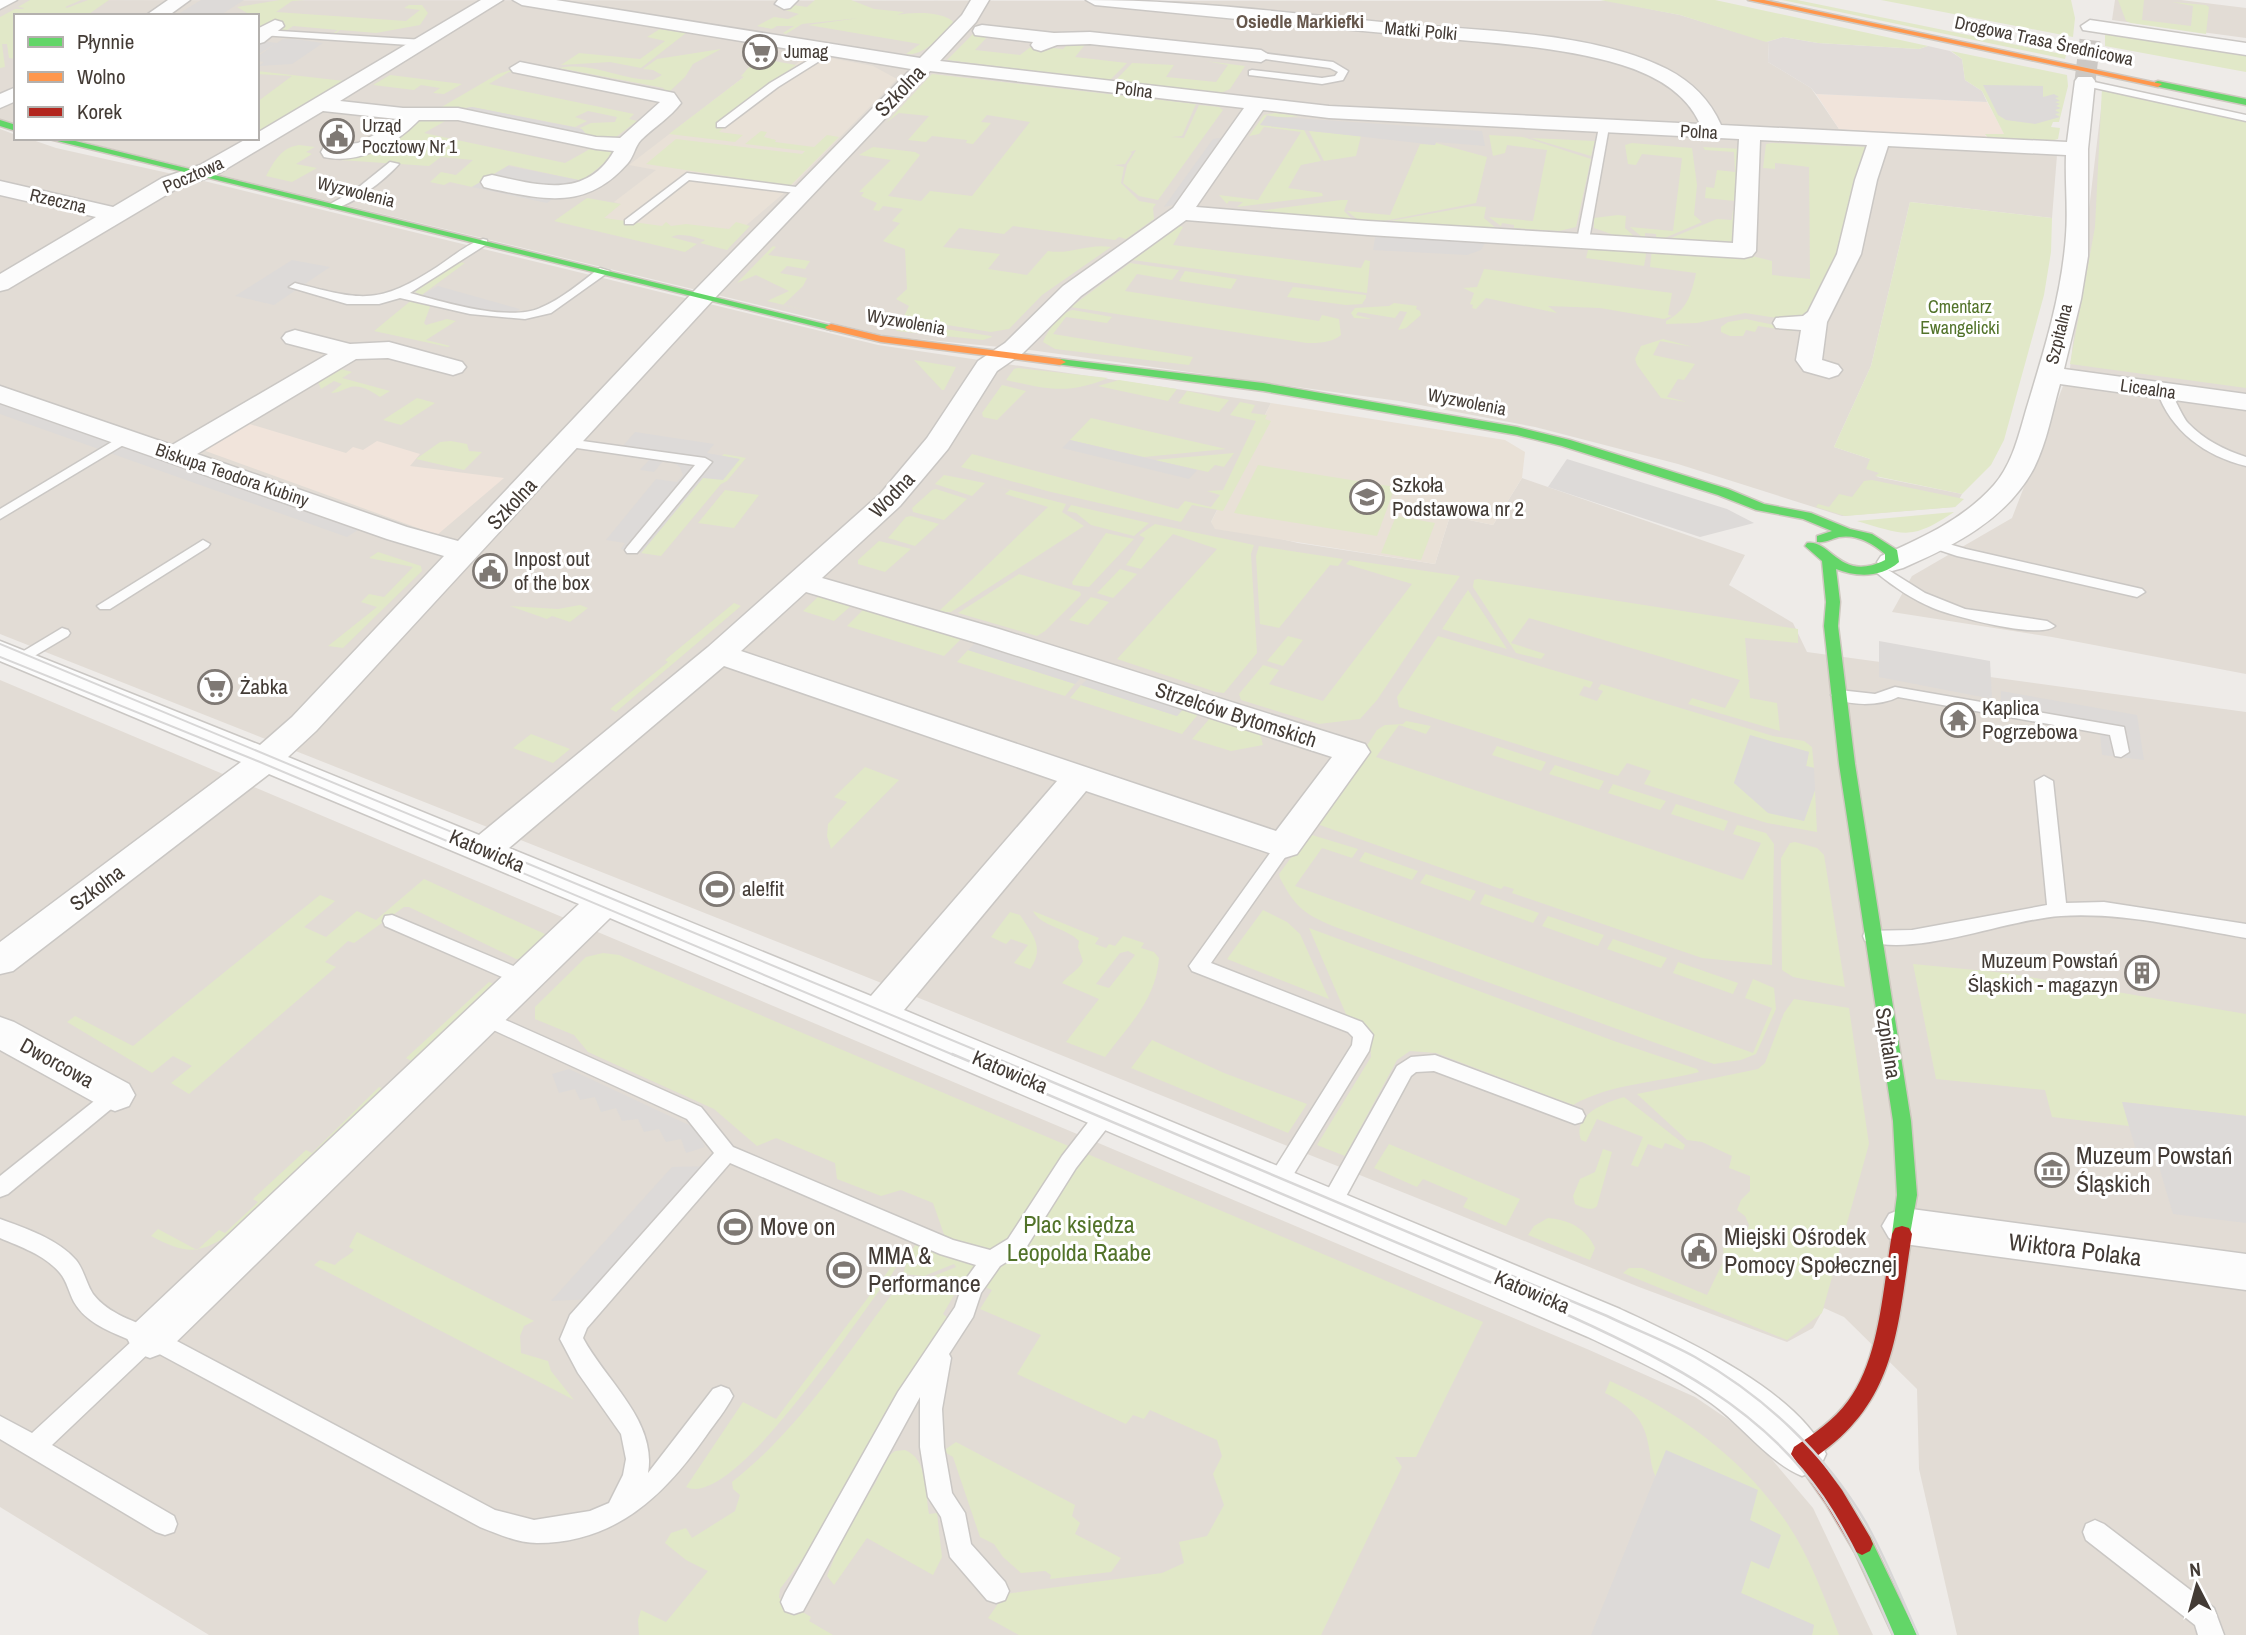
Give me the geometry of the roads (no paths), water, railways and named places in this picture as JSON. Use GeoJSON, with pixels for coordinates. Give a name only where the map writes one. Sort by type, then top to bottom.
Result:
{"type":"FeatureCollection","features":[{"type":"Feature","properties":{"kind":"street"},"geometry":{"type":"LineString","coordinates":[[0,4],[8,0]]}},
{"type":"Feature","properties":{"kind":"street"},"geometry":{"type":"LineString","coordinates":[[157,14],[181,0]]}},
{"type":"Feature","properties":{"kind":"street","name":"Pocztowa"},"geometry":{"type":"LineString","coordinates":[[0,284],[170,183],[208,170],[230,158],[494,0]]}},
{"type":"Feature","properties":{"kind":"street","name":"Polna"},"geometry":{"type":"LineString","coordinates":[[522,0],[925,65],[1329,112],[2077,149]]}},
{"type":"Feature","properties":{"kind":"street","name":"Szkolna"},"geometry":{"type":"LineString","coordinates":[[0,961],[236,784],[304,724],[569,443],[704,295],[969,18],[980,0]]}},
{"type":"Feature","properties":{"kind":"street","name":"Matki Polki"},"geometry":{"type":"LineString","coordinates":[[1095,0],[1515,40],[1607,55],[1644,67],[1684,88],[1706,111],[1714,133]]}},
{"type":"Feature","properties":{"kind":"street","name":"Drogowa Trasa Średnicowa"},"geometry":{"type":"LineString","coordinates":[[1752,0],[2246,102]]}},
{"type":"Feature","properties":{"kind":"street","name":"Wodna"},"geometry":{"type":"LineString","coordinates":[[484,850],[719,654],[899,490],[938,443],[987,366],[1006,355],[1072,291],[1181,213],[1247,103],[1257,65],[1285,18]]}},
{"type":"Feature","properties":{"kind":"street"},"geometry":{"type":"LineString","coordinates":[[2089,26],[2246,49]]}},
{"type":"Feature","properties":{"kind":"street"},"geometry":{"type":"LineString","coordinates":[[982,32],[1047,42],[1090,38],[1257,65]]}},
{"type":"Feature","properties":{"kind":"street"},"geometry":{"type":"LineString","coordinates":[[492,181],[551,194],[580,191],[624,155],[625,145],[665,110],[671,99],[520,68]]}},
{"type":"Feature","properties":{"kind":"street","name":"Szpitalna"},"geometry":{"type":"LineString","coordinates":[[1833,602],[1880,562],[1934,544],[1970,521],[1999,496],[2017,475],[2049,375],[2070,290],[2078,234],[2077,149],[2085,82]]}},
{"type":"Feature","properties":{"kind":"street"},"geometry":{"type":"LineString","coordinates":[[0,102],[13,83]]}},
{"type":"Feature","properties":{"kind":"street"},"geometry":{"type":"LineString","coordinates":[[322,105],[413,115],[465,115],[596,143],[625,145]]}},
{"type":"Feature","properties":{"kind":"street"},"geometry":{"type":"LineString","coordinates":[[332,152],[356,151],[372,146],[413,115]]}},
{"type":"Feature","properties":{"kind":"street"},"geometry":{"type":"LineString","coordinates":[[1181,213],[1368,228],[1744,251],[1750,134]]}},
{"type":"Feature","properties":{"kind":"street"},"geometry":{"type":"LineString","coordinates":[[1829,369],[1813,366],[1809,360],[1815,320],[1849,254],[1866,180],[1879,140]]}},
{"type":"Feature","properties":{"kind":"street","name":"Wyzwolenia"},"geometry":{"type":"LineString","coordinates":[[78,141],[195,173],[881,339],[1263,387],[1465,420],[1566,443],[1723,492],[1761,507],[1806,516],[1846,532],[1865,535],[1880,562]]}},
{"type":"Feature","properties":{"kind":"street","name":"Rzeczna"},"geometry":{"type":"LineString","coordinates":[[0,188],[116,215]]}},
{"type":"Feature","properties":{"kind":"street"},"geometry":{"type":"LineString","coordinates":[[1785,323],[1798,324],[1815,320]]}},
{"type":"Feature","properties":{"kind":"street"},"geometry":{"type":"LineString","coordinates":[[295,338],[350,352],[388,350],[453,367]]}},
{"type":"Feature","properties":{"kind":"street"},"geometry":{"type":"LineString","coordinates":[[175,455],[350,352]]}},
{"type":"Feature","properties":{"kind":"street","name":"Licealna"},"geometry":{"type":"LineString","coordinates":[[2049,375],[2246,402]]}},
{"type":"Feature","properties":{"kind":"street","name":"Biskupa Teodora Kubiny"},"geometry":{"type":"LineString","coordinates":[[0,394],[409,537],[466,553]]}},
{"type":"Feature","properties":{"kind":"street","name":"Wyzwolenia"},"geometry":{"type":"LineString","coordinates":[[1761,507],[1799,534],[1823,557]]}},
{"type":"Feature","properties":{"kind":"street"},"geometry":{"type":"LineString","coordinates":[[1846,532],[1829,535],[1819,542],[1823,557],[1845,570],[1880,562]]}},
{"type":"Feature","properties":{"kind":"street","name":"Szpitalna"},"geometry":{"type":"LineString","coordinates":[[1802,1454],[1832,1434],[1859,1404],[1877,1368],[1904,1226],[1907,1185],[1902,1121],[1872,936],[1839,695],[1831,626],[1833,602],[1823,557]]}},
{"type":"Feature","properties":{"kind":"street","name":"Strzelców Bytomskich"},"geometry":{"type":"LineString","coordinates":[[801,582],[988,636],[1353,752],[1284,846]]}},
{"type":"Feature","properties":{"kind":"street","name":"Katowicka"},"geometry":{"type":"LineString","coordinates":[[10,654],[877,1015],[1604,1323],[1689,1364],[1757,1411],[1802,1454],[1847,1514],[1905,1635]]}},
{"type":"Feature","properties":{"kind":"street"},"geometry":{"type":"LineString","coordinates":[[719,654],[1284,846]]}},
{"type":"Feature","properties":{"kind":"street"},"geometry":{"type":"LineString","coordinates":[[877,1015],[1079,777]]}},
{"type":"Feature","properties":{"kind":"street"},"geometry":{"type":"LineString","coordinates":[[150,1338],[605,901]]}},
{"type":"Feature","properties":{"kind":"street","name":"Dworcowa"},"geometry":{"type":"LineString","coordinates":[[0,1032],[115,1095]]}},
{"type":"Feature","properties":{"kind":"street","name":"Wiktora Polaka"},"geometry":{"type":"LineString","coordinates":[[1904,1226],[2246,1272]]}},
{"type":"Feature","properties":{"kind":"lane"},"geometry":{"type":"LineString","coordinates":[[263,32],[424,43]]}},
{"type":"Feature","properties":{"kind":"lane"},"geometry":{"type":"LineString","coordinates":[[721,125],[774,85],[832,50]]}},
{"type":"Feature","properties":{"kind":"lane"},"geometry":{"type":"LineString","coordinates":[[1257,65],[1333,65],[1343,71],[1339,78],[1322,81],[1257,65]]}},
{"type":"Feature","properties":{"kind":"lane"},"geometry":{"type":"LineString","coordinates":[[2085,82],[2246,118]]}},
{"type":"Feature","properties":{"kind":"lane"},"geometry":{"type":"LineString","coordinates":[[1583,240],[1604,127]]}},
{"type":"Feature","properties":{"kind":"lane"},"geometry":{"type":"LineString","coordinates":[[334,206],[358,193],[394,164]]}},
{"type":"Feature","properties":{"kind":"lane"},"geometry":{"type":"LineString","coordinates":[[629,222],[687,176],[804,191]]}},
{"type":"Feature","properties":{"kind":"lane"},"geometry":{"type":"LineString","coordinates":[[295,287],[365,303],[400,293],[484,242]]}},
{"type":"Feature","properties":{"kind":"lane"},"geometry":{"type":"LineString","coordinates":[[400,293],[458,309],[512,315],[540,313],[604,271]]}},
{"type":"Feature","properties":{"kind":"lane"},"geometry":{"type":"LineString","coordinates":[[2164,391],[2178,421],[2192,435],[2214,449],[2246,462]]}},
{"type":"Feature","properties":{"kind":"lane"},"geometry":{"type":"LineString","coordinates":[[0,515],[125,438]]}},
{"type":"Feature","properties":{"kind":"lane"},"geometry":{"type":"LineString","coordinates":[[569,443],[705,462],[632,550]]}},
{"type":"Feature","properties":{"kind":"lane"},"geometry":{"type":"LineString","coordinates":[[105,606],[203,544]]}},
{"type":"Feature","properties":{"kind":"lane"},"geometry":{"type":"LineString","coordinates":[[1934,544],[2137,592]]}},
{"type":"Feature","properties":{"kind":"lane"},"geometry":{"type":"LineString","coordinates":[[1880,562],[1903,588],[1968,616],[2047,626]]}},
{"type":"Feature","properties":{"kind":"lane"},"geometry":{"type":"LineString","coordinates":[[10,654],[62,633]]}},
{"type":"Feature","properties":{"kind":"lane"},"geometry":{"type":"LineString","coordinates":[[1839,695],[1874,699],[1887,698],[1895,692],[2118,731],[2121,752]]}},
{"type":"Feature","properties":{"kind":"lane"},"geometry":{"type":"LineString","coordinates":[[2044,780],[2057,910]]}},
{"type":"Feature","properties":{"kind":"lane"},"geometry":{"type":"LineString","coordinates":[[1276,1184],[1362,1046],[1363,1035],[1355,1027],[1199,966],[1284,846]]}},
{"type":"Feature","properties":{"kind":"lane"},"geometry":{"type":"LineString","coordinates":[[1872,936],[1912,937],[2057,910],[2104,908],[2246,931]]}},
{"type":"Feature","properties":{"kind":"lane"},"geometry":{"type":"LineString","coordinates":[[392,921],[523,978]]}},
{"type":"Feature","properties":{"kind":"lane"},"geometry":{"type":"LineString","coordinates":[[483,1017],[694,1113],[726,1153],[948,1248],[992,1260]]}},
{"type":"Feature","properties":{"kind":"lane"},"geometry":{"type":"LineString","coordinates":[[1329,1207],[1405,1070],[1411,1065],[1435,1063],[1575,1116]]}},
{"type":"Feature","properties":{"kind":"lane"},"geometry":{"type":"LineString","coordinates":[[1,1184],[115,1095]]}},
{"type":"Feature","properties":{"kind":"lane"},"geometry":{"type":"LineString","coordinates":[[794,1602],[906,1399],[965,1310],[971,1290],[992,1260],[1016,1245],[1069,1162],[1107,1113]]}},
{"type":"Feature","properties":{"kind":"lane"},"geometry":{"type":"LineString","coordinates":[[616,1514],[635,1476],[638,1459],[632,1430],[586,1366],[571,1339],[578,1322],[726,1153]]}},
{"type":"Feature","properties":{"kind":"lane"},"geometry":{"type":"LineString","coordinates":[[0,1228],[44,1249],[68,1265],[85,1300],[101,1314],[125,1328],[150,1338],[489,1519],[532,1532],[588,1525],[616,1514],[637,1500],[658,1480],[721,1396]]}},
{"type":"Feature","properties":{"kind":"lane"},"geometry":{"type":"LineString","coordinates":[[34,1447],[150,1338]]}},
{"type":"Feature","properties":{"kind":"lane"},"geometry":{"type":"LineString","coordinates":[[942,1344],[932,1384],[930,1409],[932,1447],[940,1497],[953,1513],[959,1549],[996,1591]]}},
{"type":"Feature","properties":{"kind":"lane"},"geometry":{"type":"LineString","coordinates":[[0,1427],[165,1524]]}},
{"type":"Feature","properties":{"kind":"lane"},"geometry":{"type":"LineString","coordinates":[[2095,1532],[2204,1617],[2211,1635]]}},
{"type":"Feature","properties":{"kind":"tunnel"},"geometry":{"type":"LineString","coordinates":[[2085,81],[2090,40]]}},
{"type":"Feature","properties":{"kind":"tram line"},"geometry":{"type":"LineString","coordinates":[[0,644],[990,1056]]}},
{"type":"Feature","properties":{"kind":"tram line"},"geometry":{"type":"LineString","coordinates":[[0,657],[260,762],[956,1056]]}},
{"type":"Feature","properties":{"kind":"tram line"},"geometry":{"type":"LineString","coordinates":[[952,1054],[1570,1316],[1641,1350],[1709,1389],[1771,1437],[1799,1465],[1823,1497],[1853,1547],[1893,1635]]}},
{"type":"Feature","properties":{"kind":"tram line"},"geometry":{"type":"LineString","coordinates":[[986,1054],[1607,1316],[1684,1351],[1721,1372],[1769,1408],[1813,1450],[1832,1473],[1866,1523],[1918,1635]]}},
{"type":"Feature","properties":{"kind":"place","name":"Jumag"},"geometry":{"type":"Point","coordinates":[760,52]}},
{"type":"Feature","properties":{"kind":"place","name":"Urząd Pocztowy Nr 1"},"geometry":{"type":"Point","coordinates":[337,136]}},
{"type":"Feature","properties":{"kind":"place","name":"Szkoła Podstawowa nr 2"},"geometry":{"type":"Point","coordinates":[1367,497]}},
{"type":"Feature","properties":{"kind":"place","name":"Inpost out of the box"},"geometry":{"type":"Point","coordinates":[490,571]}},
{"type":"Feature","properties":{"kind":"place","name":"Żabka"},"geometry":{"type":"Point","coordinates":[215,687]}},
{"type":"Feature","properties":{"kind":"place","name":"Kaplica Pogrzebowa"},"geometry":{"type":"Point","coordinates":[1958,720]}},
{"type":"Feature","properties":{"kind":"place","name":"ale!fit"},"geometry":{"type":"Point","coordinates":[717,889]}},
{"type":"Feature","properties":{"kind":"place","name":"Muzeum Powstań Śląskich - magazyn"},"geometry":{"type":"Point","coordinates":[2142,973]}},
{"type":"Feature","properties":{"kind":"place","name":"Muzeum Powstań Śląskich"},"geometry":{"type":"Point","coordinates":[2052,1170]}},
{"type":"Feature","properties":{"kind":"place","name":"Move on"},"geometry":{"type":"Point","coordinates":[735,1227]}},
{"type":"Feature","properties":{"kind":"place","name":"Miejski Ośrodek Pomocy Społecznej"},"geometry":{"type":"Point","coordinates":[1699,1251]}},
{"type":"Feature","properties":{"kind":"place","name":"MMA & Performance"},"geometry":{"type":"Point","coordinates":[844,1270]}},
{"type":"Feature","properties":{"kind":"district","name":"Osiedle Markiefki"},"geometry":{"type":"Point","coordinates":[1300,21]}},
{"type":"Feature","properties":{"kind":"park label","name":"Cmentarz Ewangelicki"},"geometry":{"type":"Point","coordinates":[1960,317]}},
{"type":"Feature","properties":{"kind":"park label","name":"Plac księdza Leopolda Raabe"},"geometry":{"type":"Point","coordinates":[1079,1239]}}]}
